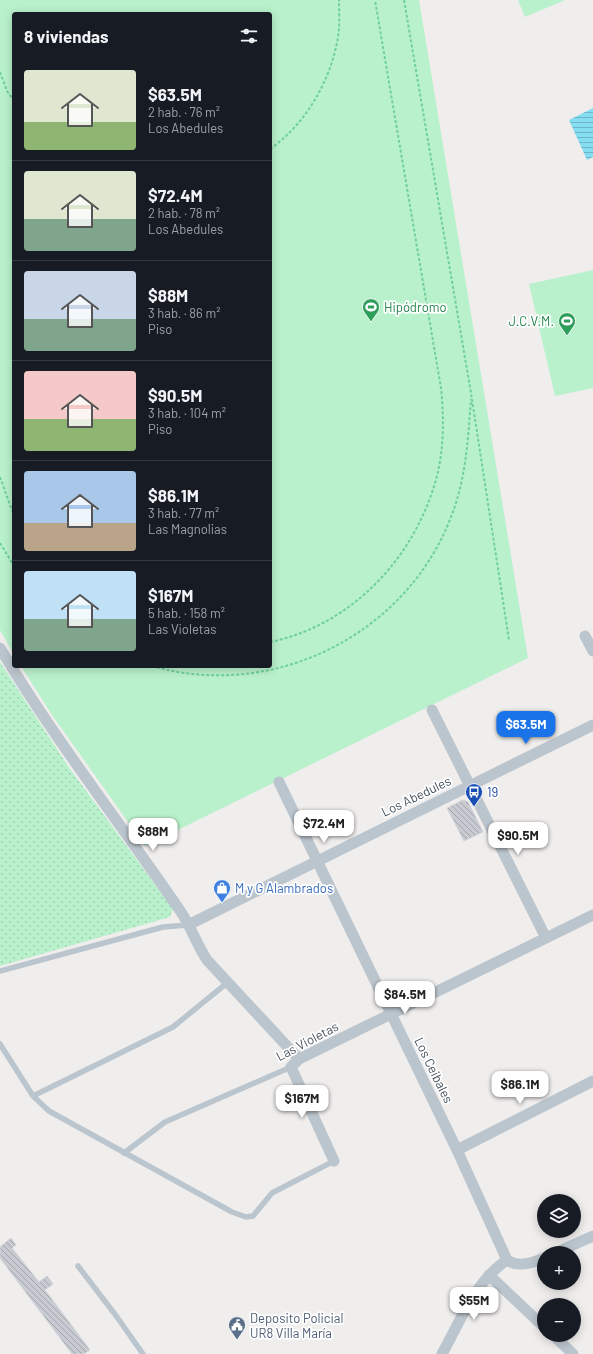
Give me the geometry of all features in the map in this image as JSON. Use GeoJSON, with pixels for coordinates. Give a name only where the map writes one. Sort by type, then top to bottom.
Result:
{"type":"FeatureCollection","features":[{"type":"Feature","properties":{"kind":"street"},"geometry":{"type":"LineString","coordinates":[[585,636],[593,651]]}},
{"type":"Feature","properties":{"kind":"street"},"geometry":{"type":"LineString","coordinates":[[0,648],[12,668]]}},
{"type":"Feature","properties":{"kind":"street"},"geometry":{"type":"LineString","coordinates":[[12,668],[62,744],[173,901],[188,924],[199,947],[227,983],[295,1063],[334,1161]]}},
{"type":"Feature","properties":{"kind":"street"},"geometry":{"type":"LineString","coordinates":[[432,710],[546,938]]}},
{"type":"Feature","properties":{"kind":"street","name":"Los Abedules"},"geometry":{"type":"LineString","coordinates":[[188,924],[593,725]]}},
{"type":"Feature","properties":{"kind":"street","name":"Los Ceibales"},"geometry":{"type":"LineString","coordinates":[[279,782],[392,1013],[509,1262]]}},
{"type":"Feature","properties":{"kind":"street","name":"Las Violetas"},"geometry":{"type":"LineString","coordinates":[[295,1063],[392,1013],[593,916]]}},
{"type":"Feature","properties":{"kind":"street"},"geometry":{"type":"LineString","coordinates":[[457,1150],[593,1081]]}},
{"type":"Feature","properties":{"kind":"street"},"geometry":{"type":"LineString","coordinates":[[571,1246],[593,1236]]}},
{"type":"Feature","properties":{"kind":"street"},"geometry":{"type":"LineString","coordinates":[[442,1354],[482,1283],[489,1275],[509,1262],[527,1264],[537,1260]]}},
{"type":"Feature","properties":{"kind":"street"},"geometry":{"type":"LineString","coordinates":[[489,1275],[537,1320]]}},
{"type":"Feature","properties":{"kind":"street"},"geometry":{"type":"LineString","coordinates":[[560,1342],[573,1354]]}},
{"type":"Feature","properties":{"kind":"lane"},"geometry":{"type":"LineString","coordinates":[[0,971],[163,927],[188,924]]}},
{"type":"Feature","properties":{"kind":"lane"},"geometry":{"type":"LineString","coordinates":[[32,1096],[173,1027],[227,983]]}},
{"type":"Feature","properties":{"kind":"lane"},"geometry":{"type":"LineString","coordinates":[[0,1044],[32,1096],[49,1110],[124,1153],[232,1212],[246,1218],[252,1216],[272,1193],[334,1161]]}},
{"type":"Feature","properties":{"kind":"lane","name":"Las Violetas"},"geometry":{"type":"LineString","coordinates":[[124,1153],[165,1122],[295,1063]]}},
{"type":"Feature","properties":{"kind":"lane"},"geometry":{"type":"LineString","coordinates":[[78,1266],[122,1323],[143,1354]]}},
{"type":"Feature","properties":{"kind":"path"},"geometry":{"type":"LineString","coordinates":[[272,148],[282,141],[308,111],[327,75],[338,36],[339,0]]}},
{"type":"Feature","properties":{"kind":"path"},"geometry":{"type":"LineString","coordinates":[[272,641],[293,636],[331,618],[348,608],[379,581],[393,565],[412,538],[427,507],[437,475],[442,441],[441,388],[375,0]]}},
{"type":"Feature","properties":{"kind":"path"},"geometry":{"type":"LineString","coordinates":[[404,0],[471,393],[510,640]]}},
{"type":"Feature","properties":{"kind":"path"},"geometry":{"type":"LineString","coordinates":[[0,72],[7,91],[12,98]]}},
{"type":"Feature","properties":{"kind":"path"},"geometry":{"type":"LineString","coordinates":[[160,668],[172,671],[208,675],[262,672],[298,663],[320,654],[347,641],[377,620],[415,581],[435,550],[448,523],[457,500],[465,465],[469,432],[471,393]]}},
{"type":"Feature","properties":{"kind":"path"},"geometry":{"type":"LineString","coordinates":[[0,477],[12,510]]}},
{"type":"Feature","properties":{"kind":"path"},"geometry":{"type":"LineString","coordinates":[[0,543],[12,563]]}},
{"type":"Feature","properties":{"kind":"green space","name":"Hipódromo"},"geometry":{"type":"Polygon","coordinates":[[[0,0],[419,0],[528,658],[145,846],[52,715],[22,668],[272,668],[272,12],[12,12],[12,651],[0,630],[0,0]]]}},
{"type":"Feature","properties":{"kind":"green space"},"geometry":{"type":"Polygon","coordinates":[[[518,0],[565,0],[525,17],[518,0]]]}},
{"type":"Feature","properties":{"kind":"green space","name":"J.C.V.M."},"geometry":{"type":"Polygon","coordinates":[[[593,270],[593,388],[555,396],[529,284],[593,270]]]}},
{"type":"Feature","properties":{"kind":"green space"},"geometry":{"type":"Polygon","coordinates":[[[0,662],[70,769],[173,909],[170,917],[0,966],[0,662]]]}},
{"type":"Feature","properties":{"kind":"water"},"geometry":{"type":"Polygon","coordinates":[[[593,108],[593,157],[587,160],[569,120],[593,108]]]}},
{"type":"Feature","properties":{"kind":"building"},"geometry":{"type":"Polygon","coordinates":[[[463,800],[468,802],[483,832],[464,841],[447,808],[463,800]]]}},
{"type":"Feature","properties":{"kind":"building"},"geometry":{"type":"Polygon","coordinates":[[[11,1238],[16,1245],[12,1248],[39,1282],[47,1276],[53,1284],[45,1290],[90,1350],[84,1354],[72,1354],[0,1258],[0,1247],[11,1238]]]}},
{"type":"Feature","properties":{"kind":"place","name":"Hipódromo"},"geometry":{"type":"Point","coordinates":[371,322]}},
{"type":"Feature","properties":{"kind":"place","name":"J.C.V.M."},"geometry":{"type":"Point","coordinates":[567,336]}},
{"type":"Feature","properties":{"kind":"place","name":"19"},"geometry":{"type":"Point","coordinates":[474,807]}},
{"type":"Feature","properties":{"kind":"place","name":"M y G Alambrados"},"geometry":{"type":"Point","coordinates":[222,903]}},
{"type":"Feature","properties":{"kind":"place","name":"Deposito Policial UR8 Villa María"},"geometry":{"type":"Point","coordinates":[237,1340]}}]}
